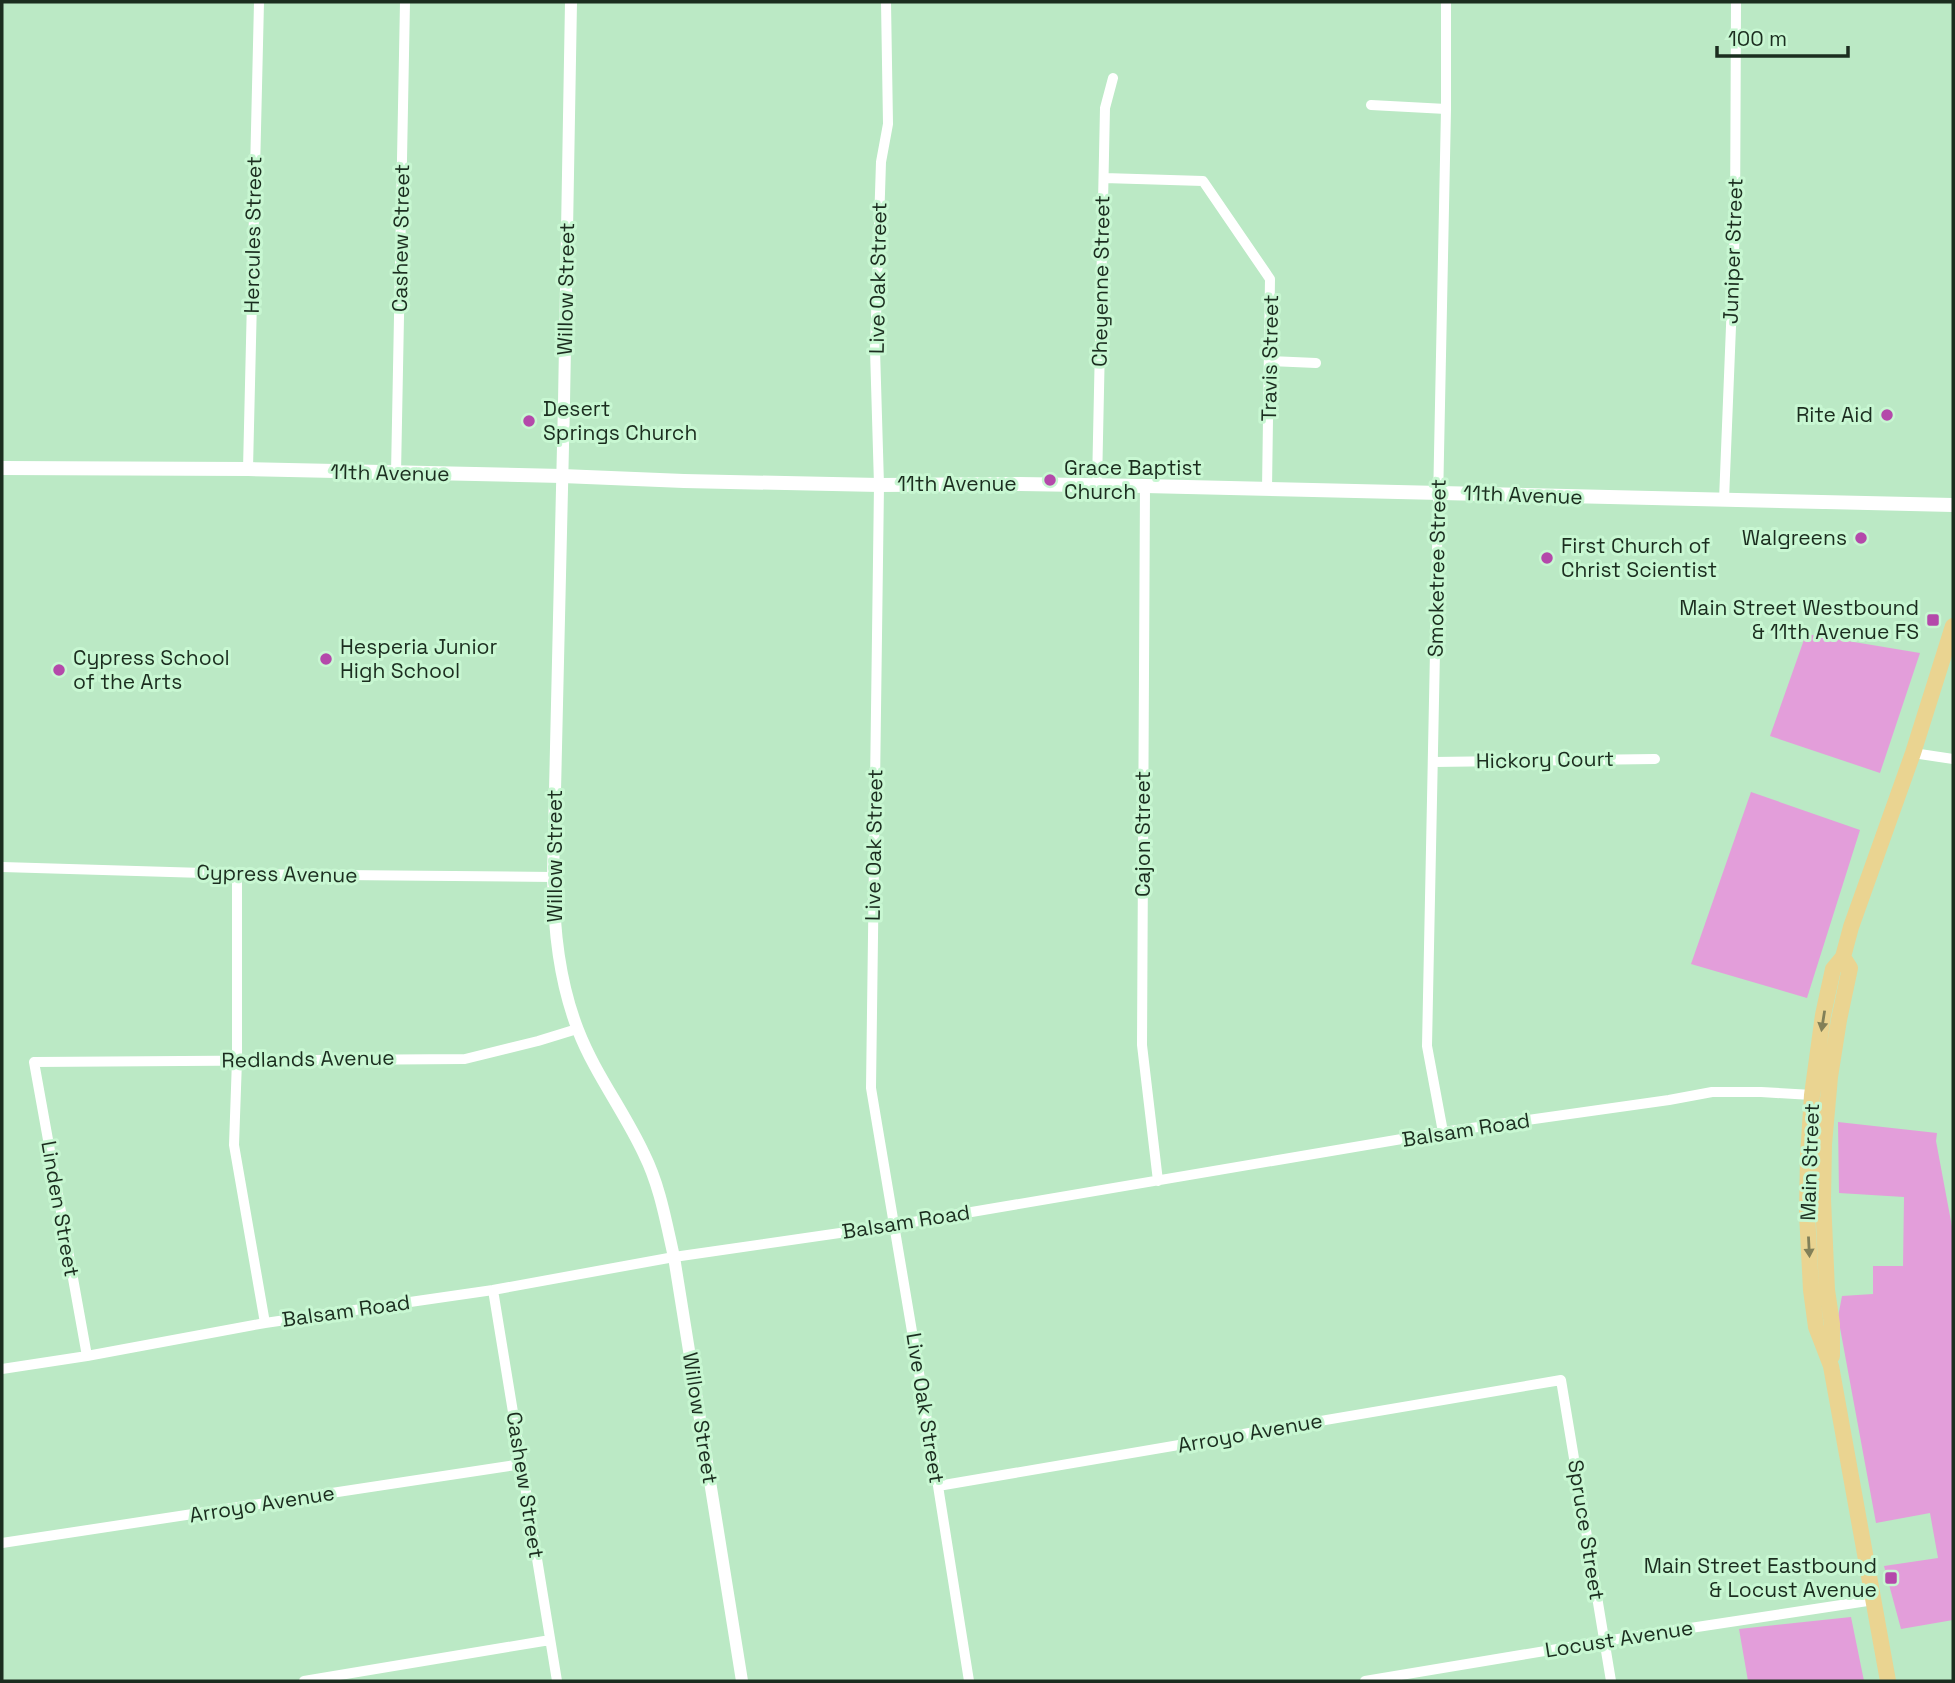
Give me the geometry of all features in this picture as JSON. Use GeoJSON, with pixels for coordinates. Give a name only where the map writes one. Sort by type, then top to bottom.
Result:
{"type":"FeatureCollection","features":[{"type":"Feature","properties":{"kind":"main road","name":"11th Avenue"},"geometry":{"type":"LineString","coordinates":[[2,467],[248,469],[879,485],[1097,485],[1953,505]]}},
{"type":"Feature","properties":{"kind":"main road","name":"Main Street"},"geometry":{"type":"LineString","coordinates":[[1832,1369],[1816,1327],[1811,1290],[1807,1202],[1812,1096],[1823,1015],[1833,969],[1843,957],[1850,927],[1913,753],[1953,626]]}},
{"type":"Feature","properties":{"kind":"main road","name":"Main Street"},"geometry":{"type":"LineString","coordinates":[[1843,957],[1850,968],[1830,1077],[1824,1144],[1823,1199],[1827,1290],[1832,1324],[1832,1369],[1888,1681]]}},
{"type":"Feature","properties":{"kind":"main road"},"geometry":{"type":"LineString","coordinates":[[1812,1096],[1818,1109],[1818,1172],[1823,1199]]}},
{"type":"Feature","properties":{"kind":"street","name":"Hercules Street"},"geometry":{"type":"LineString","coordinates":[[248,469],[259,2]]}},
{"type":"Feature","properties":{"kind":"street","name":"Cashew Street"},"geometry":{"type":"LineString","coordinates":[[396,474],[405,2]]}},
{"type":"Feature","properties":{"kind":"street","name":"Willow Street"},"geometry":{"type":"LineString","coordinates":[[571,2],[554,915],[559,964],[577,1029],[590,1060],[651,1168],[674,1257],[742,1681]]}},
{"type":"Feature","properties":{"kind":"street","name":"Live Oak Street"},"geometry":{"type":"LineString","coordinates":[[886,2],[888,124],[881,162],[875,349],[879,485],[871,1088],[969,1681]]}},
{"type":"Feature","properties":{"kind":"street","name":"Smoketree Street"},"geometry":{"type":"LineString","coordinates":[[1443,1132],[1427,1046],[1446,2]]}},
{"type":"Feature","properties":{"kind":"street","name":"Juniper Street"},"geometry":{"type":"LineString","coordinates":[[1724,500],[1735,227],[1735,2]]}},
{"type":"Feature","properties":{"kind":"street","name":"Cheyenne Street"},"geometry":{"type":"LineString","coordinates":[[1097,485],[1105,108],[1114,78]]}},
{"type":"Feature","properties":{"kind":"street"},"geometry":{"type":"LineString","coordinates":[[1371,105],[1446,109]]}},
{"type":"Feature","properties":{"kind":"street","name":"Travis Street"},"geometry":{"type":"LineString","coordinates":[[1104,178],[1203,181],[1270,279],[1268,489]]}},
{"type":"Feature","properties":{"kind":"street"},"geometry":{"type":"LineString","coordinates":[[1270,361],[1316,363]]}},
{"type":"Feature","properties":{"kind":"street","name":"Cajon Street"},"geometry":{"type":"LineString","coordinates":[[1145,486],[1142,1045],[1158,1181]]}},
{"type":"Feature","properties":{"kind":"street"},"geometry":{"type":"LineString","coordinates":[[1913,753],[1953,759]]}},
{"type":"Feature","properties":{"kind":"street","name":"Hickory Court"},"geometry":{"type":"LineString","coordinates":[[1434,762],[1655,759]]}},
{"type":"Feature","properties":{"kind":"street","name":"Cypress Avenue"},"geometry":{"type":"LineString","coordinates":[[2,867],[237,874],[553,877]]}},
{"type":"Feature","properties":{"kind":"street"},"geometry":{"type":"LineString","coordinates":[[237,874],[234,1145],[265,1323]]}},
{"type":"Feature","properties":{"kind":"street","name":"Redlands Avenue"},"geometry":{"type":"LineString","coordinates":[[34,1062],[465,1059],[577,1029]]}},
{"type":"Feature","properties":{"kind":"street","name":"Linden Street"},"geometry":{"type":"LineString","coordinates":[[34,1062],[87,1356]]}},
{"type":"Feature","properties":{"kind":"street","name":"Balsam Road"},"geometry":{"type":"LineString","coordinates":[[2,1369],[265,1323],[494,1290],[674,1257],[895,1225],[1443,1132],[1712,1092],[1812,1096]]}},
{"type":"Feature","properties":{"kind":"street","name":"Cashew Street"},"geometry":{"type":"LineString","coordinates":[[494,1290],[557,1681]]}},
{"type":"Feature","properties":{"kind":"street","name":"Arroyo Avenue"},"geometry":{"type":"LineString","coordinates":[[938,1486],[1561,1380]]}},
{"type":"Feature","properties":{"kind":"street","name":"Spruce Street"},"geometry":{"type":"LineString","coordinates":[[1561,1380],[1611,1681]]}},
{"type":"Feature","properties":{"kind":"street","name":"Arroyo Avenue"},"geometry":{"type":"LineString","coordinates":[[2,1543],[522,1464]]}},
{"type":"Feature","properties":{"kind":"street","name":"Locust Avenue"},"geometry":{"type":"LineString","coordinates":[[1365,1681],[1874,1600]]}},
{"type":"Feature","properties":{"kind":"street"},"geometry":{"type":"LineString","coordinates":[[304,1681],[550,1640]]}},
{"type":"Feature","properties":{"kind":"shaded area"},"geometry":{"type":"Polygon","coordinates":[[[1806,634],[1920,653],[1880,773],[1770,736],[1806,634]]]}},
{"type":"Feature","properties":{"kind":"shaded area"},"geometry":{"type":"Polygon","coordinates":[[[1751,792],[1860,830],[1807,998],[1691,964],[1751,792]]]}},
{"type":"Feature","properties":{"kind":"shaded area"},"geometry":{"type":"Polygon","coordinates":[[[1838,1122],[1937,1133],[1936,1141],[1953,1232],[1953,1620],[1901,1629],[1884,1566],[1938,1558],[1930,1513],[1876,1523],[1838,1317],[1842,1296],[1873,1294],[1873,1266],[1903,1266],[1904,1197],[1839,1193],[1838,1122]]]}},
{"type":"Feature","properties":{"kind":"shaded area"},"geometry":{"type":"Polygon","coordinates":[[[1851,1617],[1864,1681],[1748,1681],[1739,1629],[1851,1617]]]}},
{"type":"Feature","properties":{"kind":"place","name":"Rite Aid"},"geometry":{"type":"Point","coordinates":[1887,415]}},
{"type":"Feature","properties":{"kind":"place","name":"Desert Springs Church"},"geometry":{"type":"Point","coordinates":[529,421]}},
{"type":"Feature","properties":{"kind":"place","name":"Grace Baptist Church"},"geometry":{"type":"Point","coordinates":[1050,480]}},
{"type":"Feature","properties":{"kind":"place","name":"Walgreens"},"geometry":{"type":"Point","coordinates":[1861,538]}},
{"type":"Feature","properties":{"kind":"place","name":"First Church of Christ Scientist"},"geometry":{"type":"Point","coordinates":[1547,558]}},
{"type":"Feature","properties":{"kind":"place","name":"Main Street Westbound & 11th Avenue FS"},"geometry":{"type":"Point","coordinates":[1933,620]}},
{"type":"Feature","properties":{"kind":"place","name":"Hesperia Junior High School"},"geometry":{"type":"Point","coordinates":[326,659]}},
{"type":"Feature","properties":{"kind":"place","name":"Cypress School of the Arts"},"geometry":{"type":"Point","coordinates":[59,670]}},
{"type":"Feature","properties":{"kind":"place","name":"Main Street Eastbound & Locust Avenue"},"geometry":{"type":"Point","coordinates":[1891,1578]}}]}
